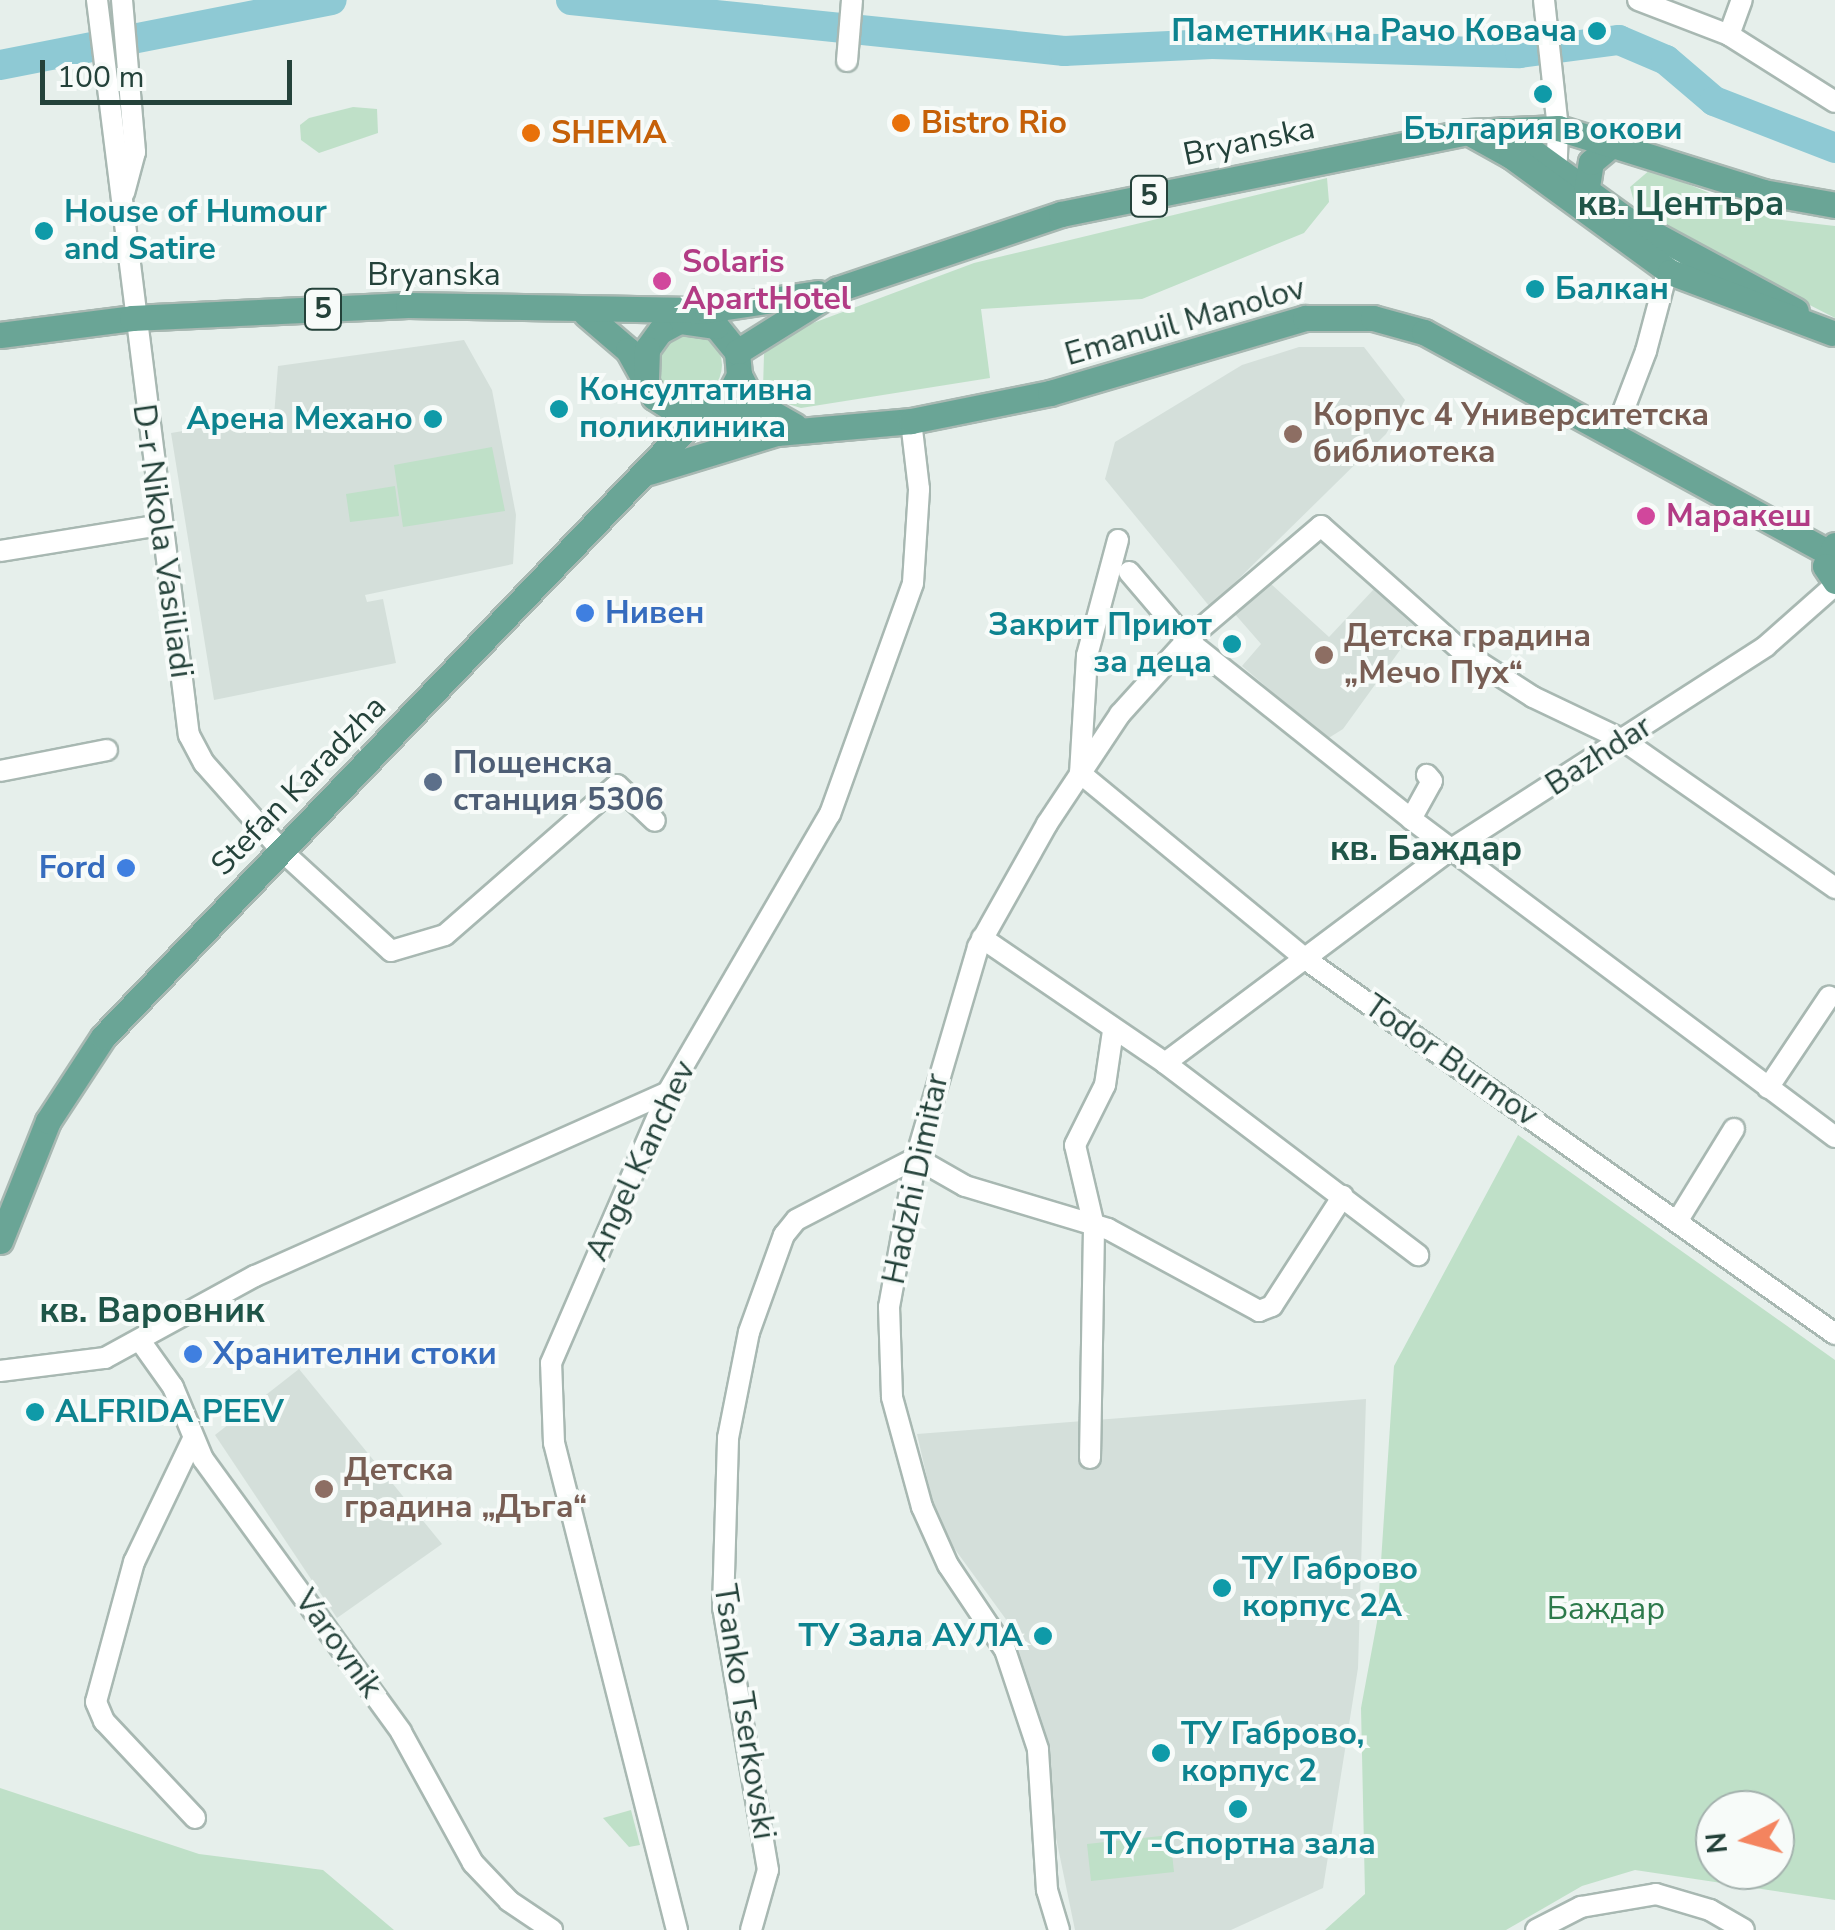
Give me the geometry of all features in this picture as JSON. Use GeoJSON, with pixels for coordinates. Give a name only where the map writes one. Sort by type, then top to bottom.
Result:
{"type":"FeatureCollection","features":[{"type":"Feature","properties":{"kind":"main road","name":"Bryanska"},"geometry":{"type":"LineString","coordinates":[[808,305],[838,290],[1061,214],[1468,132],[1558,128],[1619,143]]}},
{"type":"Feature","properties":{"kind":"main road"},"geometry":{"type":"LineString","coordinates":[[1498,129],[1670,272],[1834,333]]}},
{"type":"Feature","properties":{"kind":"main road"},"geometry":{"type":"LineString","coordinates":[[1468,132],[1556,180]]}},
{"type":"Feature","properties":{"kind":"main road"},"geometry":{"type":"LineString","coordinates":[[1586,202],[1591,162],[1619,143]]}},
{"type":"Feature","properties":{"kind":"main road","name":"5"},"geometry":{"type":"LineString","coordinates":[[1619,143],[1763,192],[1835,206]]}},
{"type":"Feature","properties":{"kind":"main road"},"geometry":{"type":"LineString","coordinates":[[1586,202],[1669,242],[1834,333]]}},
{"type":"Feature","properties":{"kind":"main road","name":"Bryanska"},"geometry":{"type":"LineString","coordinates":[[0,334],[132,318],[408,305],[578,312],[707,310],[838,290]]}},
{"type":"Feature","properties":{"kind":"main road"},"geometry":{"type":"LineString","coordinates":[[578,312],[706,321],[808,305]]}},
{"type":"Feature","properties":{"kind":"main road","name":"5"},"geometry":{"type":"LineString","coordinates":[[709,411],[738,364],[808,305]]}},
{"type":"Feature","properties":{"kind":"main road"},"geometry":{"type":"LineString","coordinates":[[578,312],[628,350],[653,393],[679,414],[709,411],[777,433]]}},
{"type":"Feature","properties":{"kind":"main road","name":"Emanuil Manolov"},"geometry":{"type":"LineString","coordinates":[[635,477],[777,433],[911,421],[1050,393],[1304,318],[1349,316],[1424,332],[1832,549]]}},
{"type":"Feature","properties":{"kind":"main road"},"geometry":{"type":"LineString","coordinates":[[635,477],[655,444],[647,350],[660,331],[679,321]]}},
{"type":"Feature","properties":{"kind":"main road"},"geometry":{"type":"LineString","coordinates":[[706,321],[725,333],[753,402],[804,429]]}},
{"type":"Feature","properties":{"kind":"main road","name":"Stefan Karadzha"},"geometry":{"type":"LineString","coordinates":[[0,1240],[27,1163],[104,1037],[284,852],[635,477],[709,411]]}},
{"type":"Feature","properties":{"kind":"main road"},"geometry":{"type":"LineString","coordinates":[[1832,549],[1825,566],[1835,583]]}},
{"type":"Feature","properties":{"kind":"main road"},"geometry":{"type":"LineString","coordinates":[[0,1216],[27,1163]]}},
{"type":"Feature","properties":{"kind":"street","name":"D-r Nikola Vasiliadi"},"geometry":{"type":"LineString","coordinates":[[98,0],[112,155],[123,195],[132,318],[189,735],[204,763],[284,852],[391,951],[445,935],[617,785],[655,821]]}},
{"type":"Feature","properties":{"kind":"street","name":"D-r Nikola Vasiliadi"},"geometry":{"type":"LineString","coordinates":[[122,0],[134,152],[123,195]]}},
{"type":"Feature","properties":{"kind":"street"},"geometry":{"type":"LineString","coordinates":[[847,58],[852,0]]}},
{"type":"Feature","properties":{"kind":"street"},"geometry":{"type":"LineString","coordinates":[[1638,0],[1729,35],[1835,102]]}},
{"type":"Feature","properties":{"kind":"street"},"geometry":{"type":"LineString","coordinates":[[1729,35],[1742,0]]}},
{"type":"Feature","properties":{"kind":"street"},"geometry":{"type":"LineString","coordinates":[[1544,2],[1558,128],[1556,180]]}},
{"type":"Feature","properties":{"kind":"street"},"geometry":{"type":"LineString","coordinates":[[112,155],[134,152]]}},
{"type":"Feature","properties":{"kind":"street"},"geometry":{"type":"LineString","coordinates":[[1614,435],[1670,272],[1669,242]]}},
{"type":"Feature","properties":{"kind":"street","name":"Angel Kanchev"},"geometry":{"type":"LineString","coordinates":[[676,1930],[554,1443],[551,1363],[668,1092],[830,814],[913,584],[919,489],[911,421]]}},
{"type":"Feature","properties":{"kind":"street"},"geometry":{"type":"LineString","coordinates":[[0,551],[160,525]]}},
{"type":"Feature","properties":{"kind":"street","name":"Hadzhi Dimitar"},"geometry":{"type":"LineString","coordinates":[[1059,1930],[1047,1890],[1045,1792],[1028,1716],[998,1636],[931,1533],[892,1397],[889,1307],[916,1158],[982,938],[1080,773],[1120,714],[1188,640],[1321,526],[1480,663],[1623,740]]}},
{"type":"Feature","properties":{"kind":"street"},"geometry":{"type":"LineString","coordinates":[[1080,773],[1087,656],[1118,540]]}},
{"type":"Feature","properties":{"kind":"street"},"geometry":{"type":"LineString","coordinates":[[1129,572],[1188,640],[1411,819],[1835,1137]]}},
{"type":"Feature","properties":{"kind":"street","name":"Bazhdar"},"geometry":{"type":"LineString","coordinates":[[1164,1064],[1308,960],[1450,850],[1766,646],[1835,583]]}},
{"type":"Feature","properties":{"kind":"street"},"geometry":{"type":"LineString","coordinates":[[1623,740],[1835,888]]}},
{"type":"Feature","properties":{"kind":"street"},"geometry":{"type":"LineString","coordinates":[[0,772],[107,750]]}},
{"type":"Feature","properties":{"kind":"street","name":"Todor Burmov"},"geometry":{"type":"LineString","coordinates":[[1080,773],[1308,960],[1835,1334]]}},
{"type":"Feature","properties":{"kind":"street"},"geometry":{"type":"LineString","coordinates":[[1411,819],[1432,781],[1427,775]]}},
{"type":"Feature","properties":{"kind":"street"},"geometry":{"type":"LineString","coordinates":[[982,938],[1164,1064],[1418,1255]]}},
{"type":"Feature","properties":{"kind":"street"},"geometry":{"type":"LineString","coordinates":[[1768,1088],[1829,997]]}},
{"type":"Feature","properties":{"kind":"street"},"geometry":{"type":"LineString","coordinates":[[1090,1458],[1094,1226],[1074,1145],[1105,1085],[1113,1031]]}},
{"type":"Feature","properties":{"kind":"street"},"geometry":{"type":"LineString","coordinates":[[0,1371],[104,1358],[140,1342],[255,1276],[668,1092]]}},
{"type":"Feature","properties":{"kind":"street"},"geometry":{"type":"LineString","coordinates":[[1678,1220],[1734,1129]]}},
{"type":"Feature","properties":{"kind":"street"},"geometry":{"type":"LineString","coordinates":[[916,1158],[965,1186],[1094,1226],[1259,1312],[1272,1306],[1343,1196]]}},
{"type":"Feature","properties":{"kind":"street","name":"Tsanko Tserkovski"},"geometry":{"type":"LineString","coordinates":[[751,1930],[768,1870],[721,1586],[728,1438],[742,1354],[784,1235],[796,1220],[916,1158]]}},
{"type":"Feature","properties":{"kind":"street","name":"Varovnik"},"geometry":{"type":"LineString","coordinates":[[140,1342],[173,1387],[193,1439],[401,1732],[473,1863],[552,1930]]}},
{"type":"Feature","properties":{"kind":"street"},"geometry":{"type":"LineString","coordinates":[[193,1439],[134,1562],[96,1702],[104,1721],[195,1818]]}},
{"type":"Feature","properties":{"kind":"street"},"geometry":{"type":"LineString","coordinates":[[1536,1930],[1581,1907],[1648,1894],[1690,1902],[1744,1930]]}},
{"type":"Feature","properties":{"kind":"shaded area"},"geometry":{"type":"Polygon","coordinates":[[[464,340],[492,390],[516,515],[513,564],[365,595],[367,602],[383,599],[396,663],[214,700],[171,433],[274,416],[278,366],[464,340]]]}},
{"type":"Feature","properties":{"kind":"shaded area"},"geometry":{"type":"Polygon","coordinates":[[[1299,347],[1364,347],[1405,400],[1386,434],[1210,607],[1105,479],[1115,442],[1242,365],[1299,347]]]}},
{"type":"Feature","properties":{"kind":"shaded area","name":"Детска градина „Мечо Пух“"},"geometry":{"type":"Polygon","coordinates":[[[1269,582],[1329,637],[1374,589],[1416,628],[1343,729],[1327,739],[1242,666],[1261,644],[1234,613],[1269,582]]]}},
{"type":"Feature","properties":{"kind":"shaded area","name":"Детска градина „Дъга“"},"geometry":{"type":"Polygon","coordinates":[[[299,1369],[442,1544],[337,1618],[215,1435],[299,1369]]]}},
{"type":"Feature","properties":{"kind":"shaded area"},"geometry":{"type":"Polygon","coordinates":[[[1366,1399],[1358,1668],[1323,1888],[1231,1930],[1075,1930],[1013,1629],[938,1526],[917,1434],[1366,1399]]]}},
{"type":"Feature","properties":{"kind":"green space"},"geometry":{"type":"Polygon","coordinates":[[[353,107],[377,109],[378,133],[319,153],[301,140],[300,125],[309,118],[353,107]]]}},
{"type":"Feature","properties":{"kind":"green space"},"geometry":{"type":"Polygon","coordinates":[[[1651,169],[1773,219],[1835,226],[1835,318],[1638,217],[1630,187],[1651,169]]]}},
{"type":"Feature","properties":{"kind":"green space"},"geometry":{"type":"Polygon","coordinates":[[[1327,178],[1329,202],[1304,233],[1142,299],[981,309],[990,378],[801,408],[775,400],[763,389],[764,354],[789,332],[974,263],[1327,178]]]}},
{"type":"Feature","properties":{"kind":"green space"},"geometry":{"type":"Polygon","coordinates":[[[689,332],[712,342],[722,365],[712,388],[689,398],[666,388],[656,365],[666,342],[689,332]]]}},
{"type":"Feature","properties":{"kind":"green space"},"geometry":{"type":"Polygon","coordinates":[[[492,447],[505,511],[403,527],[394,465],[492,447]]]}},
{"type":"Feature","properties":{"kind":"green space"},"geometry":{"type":"Polygon","coordinates":[[[395,486],[399,516],[350,522],[346,494],[395,486]]]}},
{"type":"Feature","properties":{"kind":"green space","name":"Баждар"},"geometry":{"type":"Polygon","coordinates":[[[1518,1135],[1835,1360],[1835,1900],[1768,1890],[1795,1890],[1795,1790],[1695,1790],[1695,1879],[1635,1870],[1582,1886],[1506,1930],[1325,1930],[1365,1894],[1361,1708],[1377,1622],[1394,1366],[1518,1135]]]}},
{"type":"Feature","properties":{"kind":"green space"},"geometry":{"type":"Polygon","coordinates":[[[0,1788],[199,1854],[323,1870],[394,1930],[0,1930],[0,1788]]]}},
{"type":"Feature","properties":{"kind":"green space"},"geometry":{"type":"Polygon","coordinates":[[[631,1810],[640,1845],[629,1847],[603,1818],[631,1810]]]}},
{"type":"Feature","properties":{"kind":"green space"},"geometry":{"type":"Polygon","coordinates":[[[1170,1835],[1174,1872],[1091,1881],[1087,1844],[1170,1835]]]}},
{"type":"Feature","properties":{"kind":"waterway"},"geometry":{"type":"LineString","coordinates":[[0,65],[332,0]]}},
{"type":"Feature","properties":{"kind":"waterway"},"geometry":{"type":"LineString","coordinates":[[571,0],[1064,51],[1212,44],[1520,53],[1619,40],[1666,60],[1714,101],[1835,148]]}},
{"type":"Feature","properties":{"kind":"place","name":"Паметник на Рачо Ковача"},"geometry":{"type":"Point","coordinates":[1597,31]}},
{"type":"Feature","properties":{"kind":"place","name":"България в окови"},"geometry":{"type":"Point","coordinates":[1543,94]}},
{"type":"Feature","properties":{"kind":"place","name":"Bistro Rio"},"geometry":{"type":"Point","coordinates":[901,123]}},
{"type":"Feature","properties":{"kind":"place","name":"SHEMA"},"geometry":{"type":"Point","coordinates":[531,133]}},
{"type":"Feature","properties":{"kind":"place","name":"House of Humour and Satire"},"geometry":{"type":"Point","coordinates":[44,231]}},
{"type":"Feature","properties":{"kind":"place","name":"Solaris ApartHotel"},"geometry":{"type":"Point","coordinates":[662,281]}},
{"type":"Feature","properties":{"kind":"place","name":"Балкан"},"geometry":{"type":"Point","coordinates":[1535,289]}},
{"type":"Feature","properties":{"kind":"place","name":"Консултативна поликлиника"},"geometry":{"type":"Point","coordinates":[559,409]}},
{"type":"Feature","properties":{"kind":"place","name":"Арена Механо"},"geometry":{"type":"Point","coordinates":[433,419]}},
{"type":"Feature","properties":{"kind":"place","name":"Корпус 4 Университетска библиотека"},"geometry":{"type":"Point","coordinates":[1293,434]}},
{"type":"Feature","properties":{"kind":"place","name":"Маракеш"},"geometry":{"type":"Point","coordinates":[1646,516]}},
{"type":"Feature","properties":{"kind":"place","name":"Нивен"},"geometry":{"type":"Point","coordinates":[585,613]}},
{"type":"Feature","properties":{"kind":"place","name":"Закрит Приют за деца"},"geometry":{"type":"Point","coordinates":[1232,644]}},
{"type":"Feature","properties":{"kind":"place","name":"Детска градина „Мечо Пух“"},"geometry":{"type":"Point","coordinates":[1324,655]}},
{"type":"Feature","properties":{"kind":"place","name":"Пощенска станция 5306"},"geometry":{"type":"Point","coordinates":[433,782]}},
{"type":"Feature","properties":{"kind":"place","name":"Ford"},"geometry":{"type":"Point","coordinates":[126,868]}},
{"type":"Feature","properties":{"kind":"place","name":"Хранителни стоки"},"geometry":{"type":"Point","coordinates":[193,1354]}},
{"type":"Feature","properties":{"kind":"place","name":"ALFRIDA PEEV"},"geometry":{"type":"Point","coordinates":[35,1412]}},
{"type":"Feature","properties":{"kind":"place","name":"Детска градина „Дъга“"},"geometry":{"type":"Point","coordinates":[324,1489]}},
{"type":"Feature","properties":{"kind":"place","name":"ТУ Габрово корпус 2А"},"geometry":{"type":"Point","coordinates":[1222,1588]}},
{"type":"Feature","properties":{"kind":"place","name":"ТУ Зала АУЛА"},"geometry":{"type":"Point","coordinates":[1043,1636]}},
{"type":"Feature","properties":{"kind":"place","name":"ТУ Габрово, корпус 2"},"geometry":{"type":"Point","coordinates":[1161,1753]}},
{"type":"Feature","properties":{"kind":"place","name":"ТУ -Спортна зала"},"geometry":{"type":"Point","coordinates":[1238,1809]}},
{"type":"Feature","properties":{"kind":"district","name":"кв. Центъра"},"geometry":{"type":"Point","coordinates":[1681,204]}},
{"type":"Feature","properties":{"kind":"district","name":"кв. Баждар"},"geometry":{"type":"Point","coordinates":[1426,849]}},
{"type":"Feature","properties":{"kind":"district","name":"кв. Варовник"},"geometry":{"type":"Point","coordinates":[152,1311]}}]}
